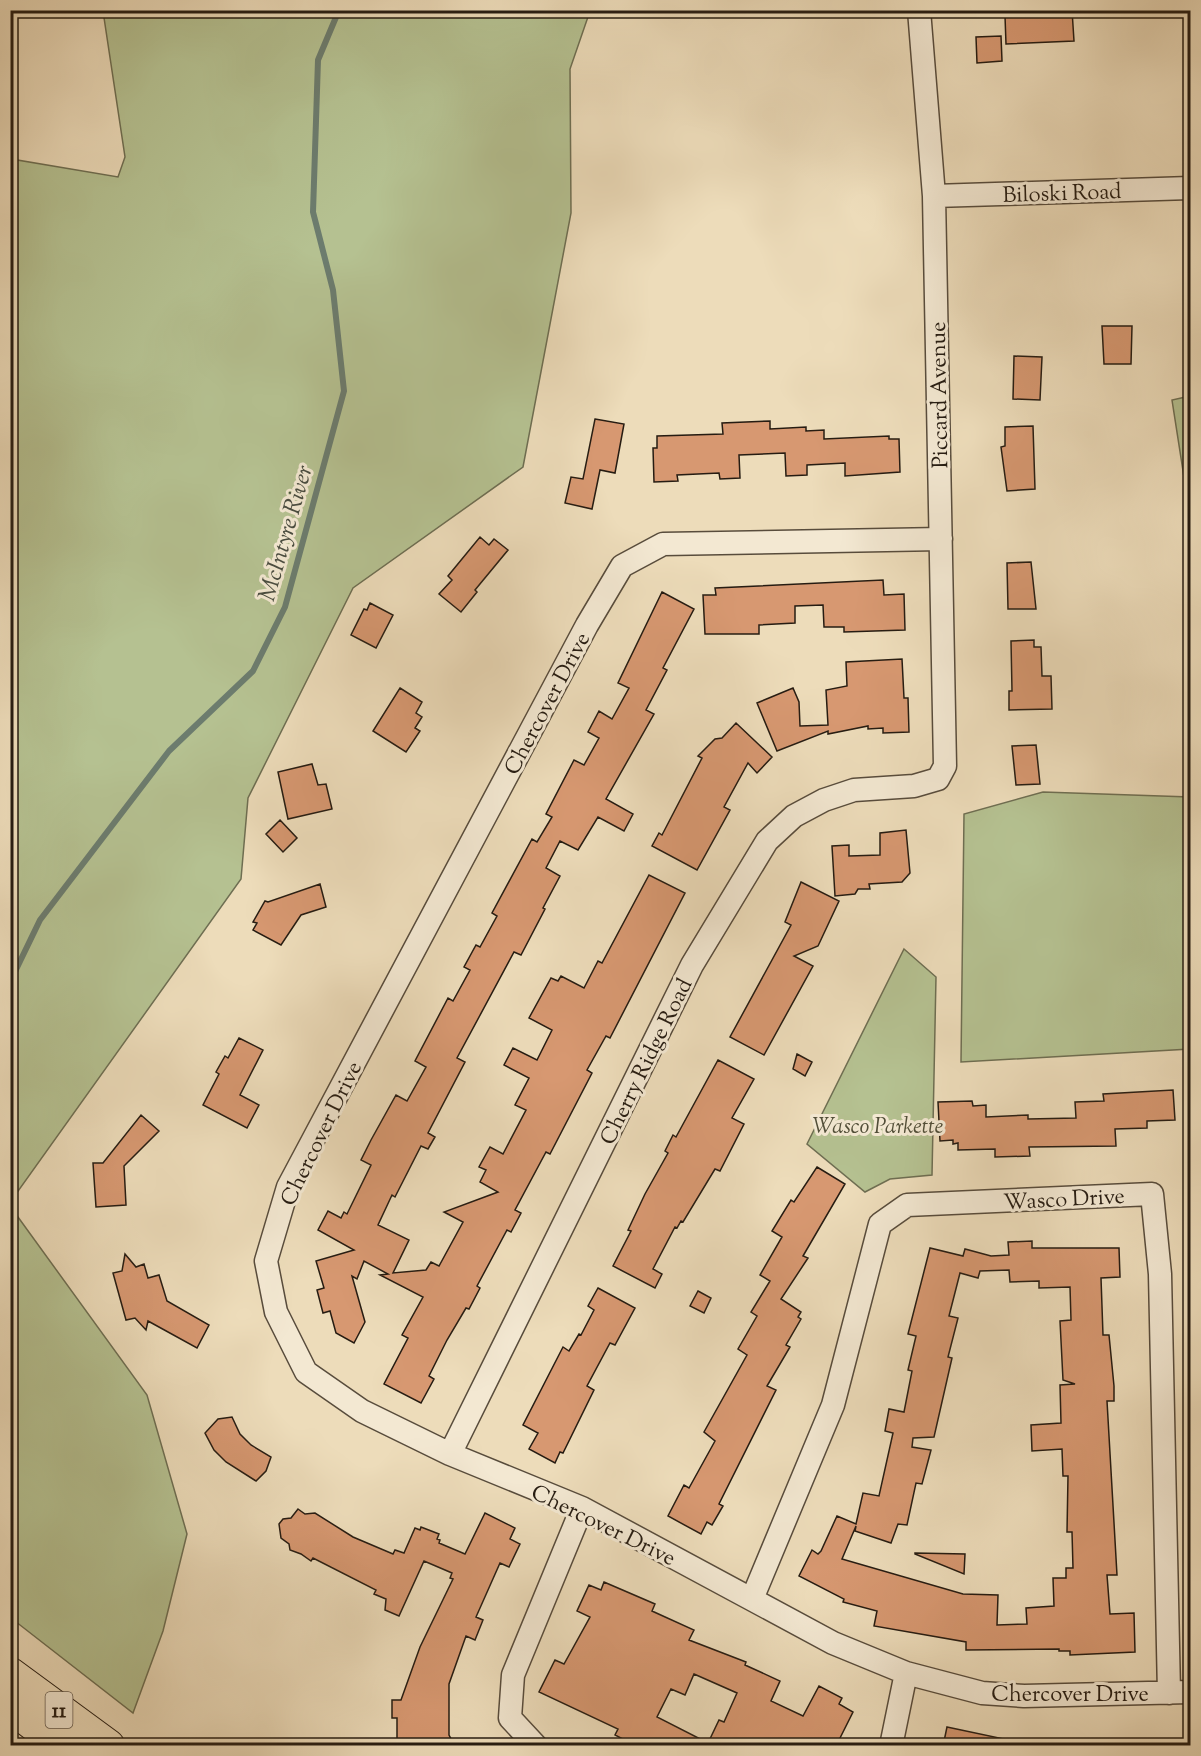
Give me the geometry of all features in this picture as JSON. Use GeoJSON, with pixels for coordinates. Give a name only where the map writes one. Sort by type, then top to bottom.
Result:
{"type":"FeatureCollection","features":[{"type":"Feature","properties":{"kind":"highway","name":"11"},"geometry":{"type":"LineString","coordinates":[[10,1674],[108,1746]]}},
{"type":"Feature","properties":{"kind":"highway","name":"11"},"geometry":{"type":"LineString","coordinates":[[10,1706],[63,1746]]}},
{"type":"Feature","properties":{"kind":"street","name":"Piccard Avenue"},"geometry":{"type":"LineString","coordinates":[[919,10],[934,196],[945,766],[938,779]]}},
{"type":"Feature","properties":{"kind":"street","name":"Biloski Road"},"geometry":{"type":"LineString","coordinates":[[934,196],[1191,188]]}},
{"type":"Feature","properties":{"kind":"street","name":"Chercover Drive"},"geometry":{"type":"LineString","coordinates":[[941,539],[663,544],[622,567],[587,625],[288,1187],[266,1261],[276,1312],[306,1372],[362,1411],[450,1454],[582,1508],[833,1643],[906,1672],[982,1693],[1024,1696],[1180,1692]]}},
{"type":"Feature","properties":{"kind":"street","name":"Cherry Ridge Road"},"geometry":{"type":"LineString","coordinates":[[450,1454],[692,965],[767,841],[794,816],[824,800],[854,790],[914,786],[938,779]]}},
{"type":"Feature","properties":{"kind":"street","name":"Wasco Drive"},"geometry":{"type":"LineString","coordinates":[[752,1599],[833,1405],[880,1224],[907,1205],[1152,1194],[1160,1274],[1180,1692]]}},
{"type":"Feature","properties":{"kind":"street"},"geometry":{"type":"LineString","coordinates":[[536,1746],[510,1718],[513,1675],[582,1508]]}},
{"type":"Feature","properties":{"kind":"street"},"geometry":{"type":"LineString","coordinates":[[891,1746],[906,1672]]}},
{"type":"Feature","properties":{"kind":"green space"},"geometry":{"type":"Polygon","coordinates":[[[103,11],[590,11],[570,69],[571,213],[523,467],[353,588],[248,798],[241,879],[11,1201],[11,159],[118,177],[125,157],[103,11]]]}},
{"type":"Feature","properties":{"kind":"green space"},"geometry":{"type":"Polygon","coordinates":[[[1190,396],[1190,503],[1188,503],[1172,400],[1190,396]]]}},
{"type":"Feature","properties":{"kind":"green space"},"geometry":{"type":"Polygon","coordinates":[[[1043,792],[1190,797],[1190,1049],[961,1062],[964,814],[1043,792]]]}},
{"type":"Feature","properties":{"kind":"green space","name":"Wasco Parkette"},"geometry":{"type":"Polygon","coordinates":[[[904,949],[936,977],[932,1175],[890,1179],[865,1192],[807,1144],[904,949]]]}},
{"type":"Feature","properties":{"kind":"green space"},"geometry":{"type":"Polygon","coordinates":[[[10,1206],[147,1395],[187,1534],[163,1631],[133,1713],[11,1618],[10,1206]]]}},
{"type":"Feature","properties":{"kind":"building"},"geometry":{"type":"Polygon","coordinates":[[[1072,10],[1074,41],[1006,44],[1005,16],[1072,10]]]}},
{"type":"Feature","properties":{"kind":"building"},"geometry":{"type":"Polygon","coordinates":[[[1001,36],[1002,61],[977,63],[976,37],[1001,36]]]}},
{"type":"Feature","properties":{"kind":"building"},"geometry":{"type":"Polygon","coordinates":[[[1102,326],[1132,326],[1131,364],[1104,364],[1102,326]]]}},
{"type":"Feature","properties":{"kind":"building"},"geometry":{"type":"Polygon","coordinates":[[[1014,356],[1042,357],[1040,400],[1013,399],[1014,356]]]}},
{"type":"Feature","properties":{"kind":"building"},"geometry":{"type":"Polygon","coordinates":[[[595,419],[624,424],[615,473],[600,470],[592,509],[565,503],[571,477],[583,479],[595,419]]]}},
{"type":"Feature","properties":{"kind":"building"},"geometry":{"type":"Polygon","coordinates":[[[770,421],[770,429],[806,427],[806,431],[824,430],[824,439],[889,436],[889,439],[899,439],[900,472],[845,476],[845,463],[807,465],[807,475],[786,476],[785,453],[739,455],[740,478],[720,479],[719,473],[677,475],[678,481],[654,482],[653,448],[657,448],[657,436],[723,434],[722,423],[770,421]]]}},
{"type":"Feature","properties":{"kind":"building"},"geometry":{"type":"Polygon","coordinates":[[[1033,426],[1035,489],[1007,491],[1001,447],[1005,446],[1005,427],[1033,426]]]}},
{"type":"Feature","properties":{"kind":"building"},"geometry":{"type":"Polygon","coordinates":[[[480,537],[489,545],[494,539],[508,550],[475,590],[477,592],[461,612],[439,594],[452,580],[448,576],[480,537]]]}},
{"type":"Feature","properties":{"kind":"building"},"geometry":{"type":"Polygon","coordinates":[[[1031,562],[1036,609],[1008,609],[1007,563],[1031,562]]]}},
{"type":"Feature","properties":{"kind":"building"},"geometry":{"type":"Polygon","coordinates":[[[883,580],[884,595],[904,594],[905,630],[844,632],[844,627],[824,627],[823,605],[795,606],[795,623],[759,625],[759,634],[705,634],[703,595],[716,595],[715,588],[883,580]]]}},
{"type":"Feature","properties":{"kind":"building"},"geometry":{"type":"Polygon","coordinates":[[[662,592],[694,609],[663,668],[667,670],[646,710],[654,714],[606,799],[633,814],[624,831],[598,817],[578,850],[560,841],[546,868],[560,876],[543,908],[545,909],[521,955],[514,952],[457,1058],[465,1062],[428,1133],[435,1137],[428,1149],[421,1146],[395,1197],[392,1195],[378,1225],[409,1240],[393,1273],[426,1270],[431,1262],[439,1266],[463,1222],[444,1212],[498,1192],[480,1182],[486,1170],[479,1167],[490,1147],[503,1154],[526,1110],[515,1105],[529,1078],[504,1065],[513,1048],[537,1060],[552,1030],[529,1018],[551,978],[558,981],[561,976],[584,988],[598,961],[602,963],[649,875],[685,893],[610,1038],[606,1036],[587,1070],[592,1073],[550,1154],[546,1152],[515,1210],[521,1213],[511,1232],[507,1230],[477,1286],[480,1288],[469,1309],[466,1308],[447,1340],[429,1376],[434,1379],[421,1403],[384,1384],[408,1338],[402,1335],[423,1297],[380,1275],[388,1274],[364,1261],[357,1279],[352,1276],[365,1322],[354,1343],[336,1333],[330,1311],[323,1313],[317,1290],[324,1288],[316,1261],[354,1250],[318,1230],[328,1211],[341,1218],[344,1212],[347,1214],[371,1165],[361,1160],[371,1140],[396,1095],[407,1101],[426,1067],[415,1061],[448,998],[453,1001],[470,970],[464,967],[476,945],[480,947],[497,916],[492,913],[532,839],[537,842],[552,817],[546,814],[574,760],[584,765],[599,738],[588,732],[599,711],[612,719],[629,688],[618,683],[662,592]]]}},
{"type":"Feature","properties":{"kind":"building"},"geometry":{"type":"Polygon","coordinates":[[[370,603],[393,615],[376,648],[351,635],[364,609],[367,610],[370,603]]]}},
{"type":"Feature","properties":{"kind":"building"},"geometry":{"type":"Polygon","coordinates":[[[1034,640],[1034,647],[1041,647],[1042,676],[1051,676],[1052,709],[1009,710],[1009,691],[1012,691],[1011,641],[1034,640]]]}},
{"type":"Feature","properties":{"kind":"building"},"geometry":{"type":"Polygon","coordinates":[[[902,659],[904,698],[908,698],[909,732],[883,733],[883,728],[868,729],[868,726],[828,734],[828,731],[777,751],[757,703],[793,688],[799,702],[800,726],[828,725],[826,690],[847,686],[846,662],[902,659]]]}},
{"type":"Feature","properties":{"kind":"building"},"geometry":{"type":"Polygon","coordinates":[[[400,688],[422,702],[416,713],[422,717],[415,728],[420,731],[406,752],[373,731],[400,688]]]}},
{"type":"Feature","properties":{"kind":"building"},"geometry":{"type":"Polygon","coordinates":[[[736,723],[772,757],[757,773],[748,763],[724,807],[730,810],[697,870],[652,846],[659,833],[662,835],[702,758],[698,756],[715,739],[722,738],[736,723]]]}},
{"type":"Feature","properties":{"kind":"building"},"geometry":{"type":"Polygon","coordinates":[[[1036,745],[1040,784],[1016,785],[1012,746],[1036,745]]]}},
{"type":"Feature","properties":{"kind":"building"},"geometry":{"type":"Polygon","coordinates":[[[312,764],[318,785],[326,784],[332,809],[288,819],[278,772],[312,764]]]}},
{"type":"Feature","properties":{"kind":"building"},"geometry":{"type":"Polygon","coordinates":[[[280,820],[297,838],[283,852],[266,834],[280,820]]]}},
{"type":"Feature","properties":{"kind":"building"},"geometry":{"type":"Polygon","coordinates":[[[906,830],[910,873],[902,882],[869,884],[870,889],[858,889],[855,894],[835,896],[832,846],[849,845],[849,856],[880,855],[880,833],[906,830]]]}},
{"type":"Feature","properties":{"kind":"building"},"geometry":{"type":"Polygon","coordinates":[[[801,882],[839,901],[818,946],[794,956],[813,966],[764,1055],[730,1037],[791,925],[785,922],[801,882]]]}},
{"type":"Feature","properties":{"kind":"building"},"geometry":{"type":"Polygon","coordinates":[[[320,884],[326,907],[301,915],[281,945],[253,930],[257,923],[253,922],[265,901],[268,902],[320,884]]]}},
{"type":"Feature","properties":{"kind":"building"},"geometry":{"type":"Polygon","coordinates":[[[239,1038],[263,1050],[240,1095],[259,1105],[247,1128],[203,1105],[219,1074],[216,1072],[225,1056],[228,1058],[239,1038]]]}},
{"type":"Feature","properties":{"kind":"building"},"geometry":{"type":"Polygon","coordinates":[[[797,1054],[812,1062],[805,1076],[793,1069],[797,1054]]]}},
{"type":"Feature","properties":{"kind":"building"},"geometry":{"type":"Polygon","coordinates":[[[718,1060],[754,1079],[732,1118],[744,1124],[720,1171],[715,1169],[683,1222],[681,1221],[677,1228],[675,1227],[653,1269],[662,1274],[655,1288],[613,1266],[631,1231],[628,1230],[645,1194],[668,1153],[665,1151],[673,1135],[676,1137],[718,1060]]]}},
{"type":"Feature","properties":{"kind":"building"},"geometry":{"type":"Polygon","coordinates":[[[1173,1090],[1175,1120],[1147,1121],[1147,1128],[1115,1129],[1116,1146],[1029,1147],[1030,1156],[995,1157],[995,1149],[958,1150],[958,1143],[953,1144],[953,1140],[940,1141],[938,1102],[972,1101],[973,1106],[986,1105],[986,1117],[1028,1115],[1028,1119],[1076,1118],[1075,1102],[1104,1101],[1103,1094],[1173,1090]]]}},
{"type":"Feature","properties":{"kind":"building"},"geometry":{"type":"Polygon","coordinates":[[[141,1115],[159,1131],[124,1166],[126,1205],[96,1207],[93,1163],[103,1163],[141,1115]]]}},
{"type":"Feature","properties":{"kind":"building"},"geometry":{"type":"Polygon","coordinates":[[[817,1167],[845,1184],[803,1256],[808,1258],[781,1299],[801,1312],[798,1317],[801,1319],[786,1345],[790,1347],[767,1386],[776,1390],[719,1504],[723,1506],[712,1525],[707,1522],[701,1534],[668,1516],[684,1485],[689,1488],[715,1441],[704,1432],[747,1355],[738,1349],[757,1316],[751,1312],[770,1281],[760,1275],[782,1237],[772,1231],[791,1200],[794,1202],[817,1167]]]}},
{"type":"Feature","properties":{"kind":"building"},"geometry":{"type":"Polygon","coordinates":[[[1032,1241],[1032,1248],[1119,1248],[1120,1277],[1101,1278],[1103,1335],[1109,1335],[1114,1386],[1114,1401],[1107,1401],[1117,1575],[1107,1575],[1110,1614],[1134,1613],[1135,1652],[1070,1655],[1070,1651],[1059,1651],[1059,1649],[966,1650],[966,1642],[874,1626],[877,1611],[843,1602],[844,1599],[799,1576],[812,1550],[818,1554],[821,1551],[837,1516],[856,1524],[863,1493],[879,1496],[893,1433],[885,1431],[889,1409],[904,1412],[912,1371],[908,1370],[916,1336],[908,1334],[930,1248],[963,1256],[965,1249],[991,1256],[1009,1255],[1008,1242],[1032,1241]],[[1009,1270],[980,1271],[978,1278],[960,1273],[949,1316],[958,1318],[948,1357],[952,1358],[934,1437],[913,1438],[912,1447],[931,1450],[922,1484],[916,1483],[907,1525],[898,1524],[891,1543],[855,1531],[856,1526],[842,1559],[963,1594],[998,1595],[997,1625],[1027,1624],[1026,1608],[1054,1606],[1053,1578],[1066,1578],[1066,1568],[1073,1568],[1072,1532],[1067,1532],[1068,1476],[1063,1476],[1062,1449],[1032,1451],[1031,1425],[1061,1423],[1060,1385],[1075,1384],[1063,1380],[1060,1321],[1071,1320],[1070,1287],[1039,1288],[1039,1281],[1010,1282],[1009,1270]]]}},
{"type":"Feature","properties":{"kind":"building"},"geometry":{"type":"Polygon","coordinates":[[[125,1254],[136,1267],[144,1264],[148,1278],[159,1275],[167,1301],[209,1325],[197,1348],[148,1321],[146,1330],[135,1318],[126,1320],[113,1273],[122,1271],[125,1254]]]}},
{"type":"Feature","properties":{"kind":"building"},"geometry":{"type":"Polygon","coordinates":[[[598,1288],[635,1308],[615,1345],[610,1343],[587,1386],[594,1390],[563,1453],[560,1452],[555,1463],[529,1449],[538,1433],[523,1425],[563,1347],[569,1351],[579,1334],[581,1335],[594,1310],[588,1306],[598,1288]]]}},
{"type":"Feature","properties":{"kind":"building"},"geometry":{"type":"Polygon","coordinates":[[[698,1291],[711,1298],[704,1313],[690,1306],[698,1291]]]}},
{"type":"Feature","properties":{"kind":"building"},"geometry":{"type":"Polygon","coordinates":[[[232,1417],[240,1434],[251,1445],[271,1457],[266,1471],[256,1481],[226,1462],[214,1450],[205,1433],[218,1419],[232,1417]]]}},
{"type":"Feature","properties":{"kind":"building"},"geometry":{"type":"Polygon","coordinates":[[[298,1509],[305,1514],[315,1513],[353,1537],[393,1554],[395,1550],[404,1553],[415,1528],[420,1530],[421,1527],[439,1534],[437,1539],[440,1540],[439,1543],[465,1554],[485,1513],[515,1528],[510,1539],[520,1544],[509,1567],[500,1563],[476,1617],[483,1620],[475,1640],[466,1636],[449,1684],[449,1735],[455,1746],[397,1746],[397,1718],[392,1718],[392,1700],[401,1700],[420,1647],[453,1579],[450,1578],[452,1573],[424,1561],[399,1616],[385,1610],[386,1599],[374,1594],[376,1590],[313,1558],[311,1561],[290,1550],[289,1544],[281,1538],[279,1524],[283,1519],[291,1518],[298,1509]]]}},
{"type":"Feature","properties":{"kind":"building"},"geometry":{"type":"Polygon","coordinates":[[[915,1554],[965,1554],[964,1574],[915,1554]]]}},
{"type":"Feature","properties":{"kind":"building"},"geometry":{"type":"Polygon","coordinates":[[[604,1582],[655,1604],[652,1611],[694,1630],[689,1640],[746,1662],[745,1665],[780,1681],[771,1701],[803,1716],[819,1686],[842,1698],[839,1704],[853,1712],[836,1746],[636,1746],[615,1735],[618,1729],[539,1692],[555,1660],[564,1664],[590,1617],[577,1611],[589,1585],[601,1590],[604,1582]],[[694,1674],[685,1695],[671,1689],[657,1717],[708,1743],[719,1720],[724,1722],[737,1693],[694,1674]]]}},
{"type":"Feature","properties":{"kind":"building"},"geometry":{"type":"Polygon","coordinates":[[[947,1727],[1004,1739],[1003,1746],[943,1746],[947,1727]]]}},
{"type":"Feature","properties":{"kind":"waterway","name":"McIntyre River"},"geometry":{"type":"LineString","coordinates":[[10,982],[40,920],[169,751],[253,671],[285,607],[344,391],[333,290],[313,212],[318,60],[339,10]]}}]}
